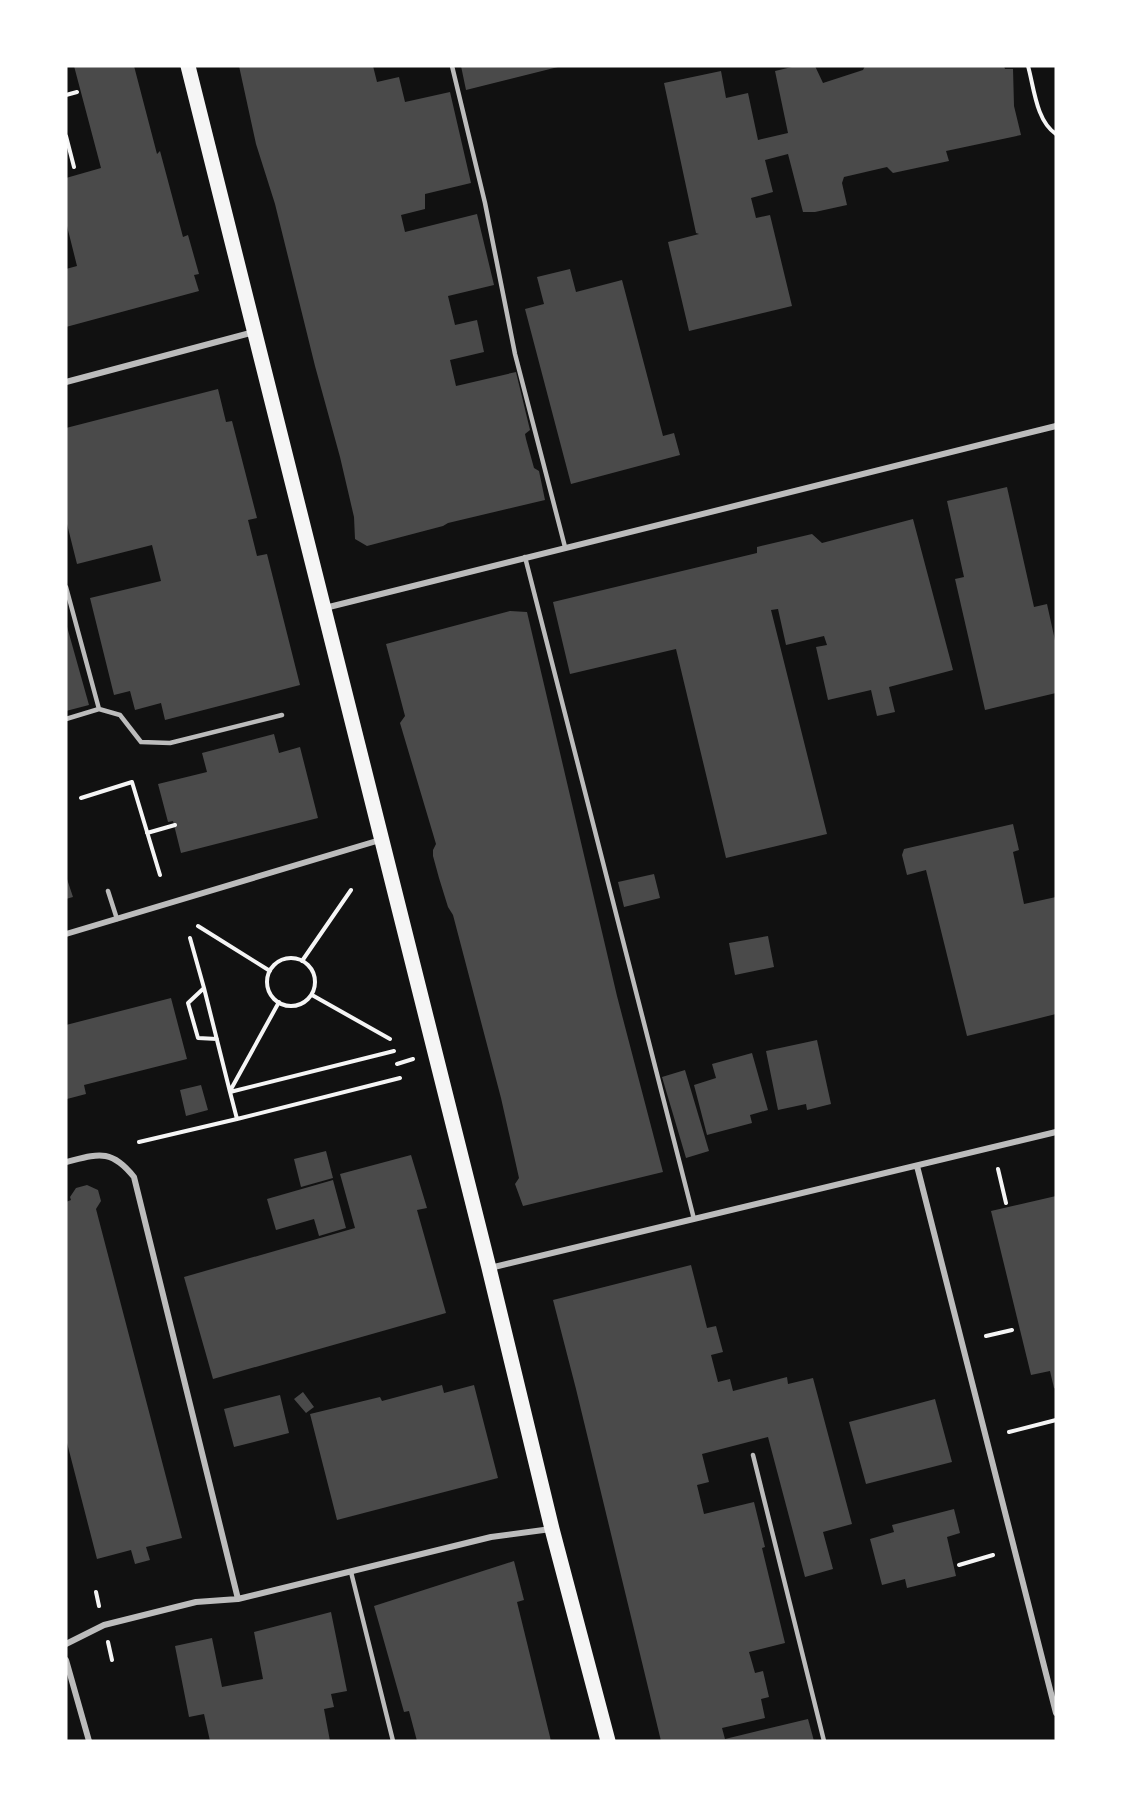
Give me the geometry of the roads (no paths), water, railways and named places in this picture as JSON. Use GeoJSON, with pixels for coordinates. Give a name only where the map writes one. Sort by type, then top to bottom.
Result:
{"type":"FeatureCollection","features":[{"type":"Feature","properties":{"kind":"main road"},"geometry":{"type":"LineString","coordinates":[[188,66],[325,608],[552,1529],[608,1741]]}},
{"type":"Feature","properties":{"kind":"street"},"geometry":{"type":"LineString","coordinates":[[66,382],[256,331]]}},
{"type":"Feature","properties":{"kind":"street"},"geometry":{"type":"LineString","coordinates":[[325,608],[1056,426]]}},
{"type":"Feature","properties":{"kind":"street"},"geometry":{"type":"LineString","coordinates":[[66,934],[381,840]]}},
{"type":"Feature","properties":{"kind":"street"},"geometry":{"type":"LineString","coordinates":[[489,1268],[1056,1132]]}},
{"type":"Feature","properties":{"kind":"street"},"geometry":{"type":"LineString","coordinates":[[66,1162],[106,1155],[116,1159],[134,1177],[238,1599]]}},
{"type":"Feature","properties":{"kind":"street"},"geometry":{"type":"LineString","coordinates":[[917,1166],[1056,1713]]}},
{"type":"Feature","properties":{"kind":"street"},"geometry":{"type":"LineString","coordinates":[[66,1644],[104,1625],[196,1602],[238,1599],[491,1537],[552,1529]]}},
{"type":"Feature","properties":{"kind":"street"},"geometry":{"type":"LineString","coordinates":[[66,1660],[89,1741]]}},
{"type":"Feature","properties":{"kind":"lane"},"geometry":{"type":"LineString","coordinates":[[452,66],[485,203],[515,354],[565,547]]}},
{"type":"Feature","properties":{"kind":"lane"},"geometry":{"type":"LineString","coordinates":[[525,557],[694,1219]]}},
{"type":"Feature","properties":{"kind":"lane"},"geometry":{"type":"LineString","coordinates":[[66,587],[99,710]]}},
{"type":"Feature","properties":{"kind":"lane"},"geometry":{"type":"LineString","coordinates":[[66,719],[99,710],[120,715],[141,742],[170,743],[282,715]]}},
{"type":"Feature","properties":{"kind":"lane"},"geometry":{"type":"LineString","coordinates":[[108,891],[117,920]]}},
{"type":"Feature","properties":{"kind":"lane"},"geometry":{"type":"LineString","coordinates":[[753,1455],[824,1741]]}},
{"type":"Feature","properties":{"kind":"lane"},"geometry":{"type":"LineString","coordinates":[[351,1572],[393,1741]]}}]}
